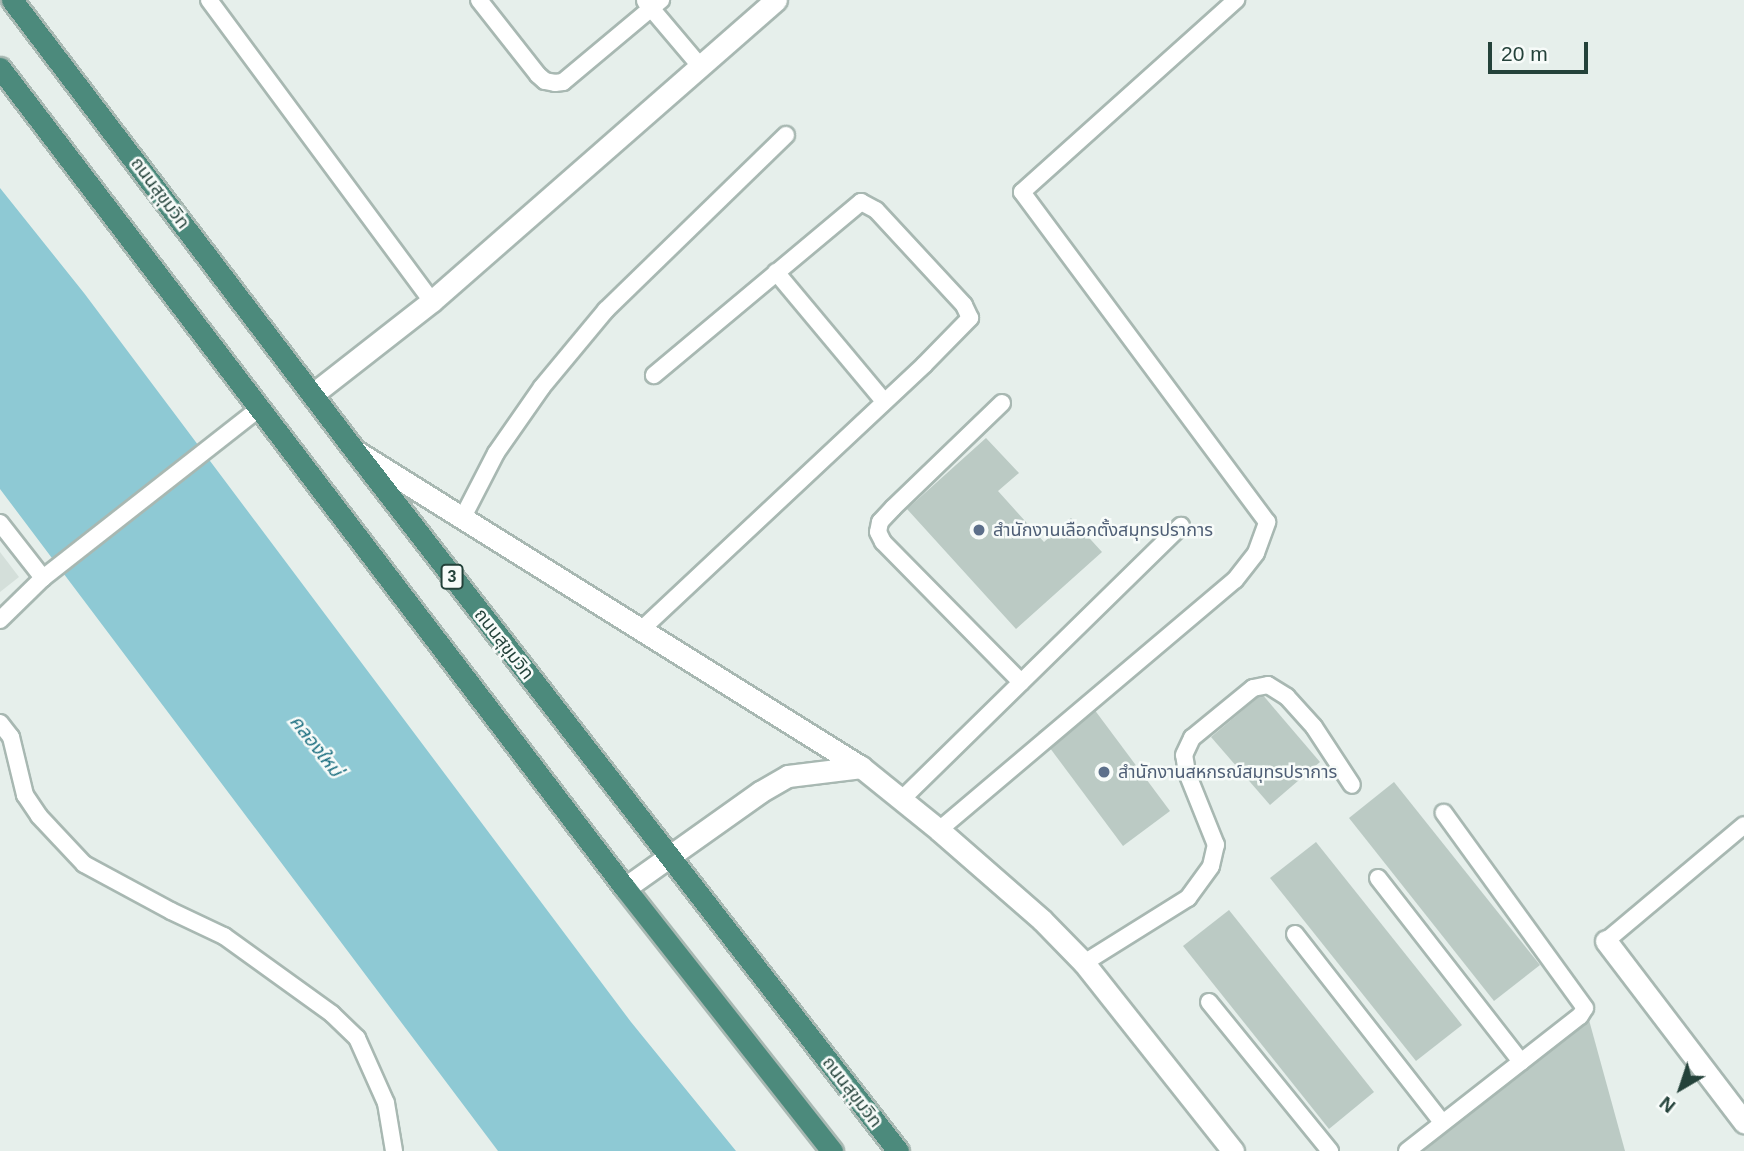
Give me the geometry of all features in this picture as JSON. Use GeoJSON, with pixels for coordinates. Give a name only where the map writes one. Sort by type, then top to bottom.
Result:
{"type":"FeatureCollection","features":[{"type":"Feature","properties":{"kind":"highway","name":"ถนนสุขุมวิท"},"geometry":{"type":"LineString","coordinates":[[12,0],[355,451],[898,1151]]}},
{"type":"Feature","properties":{"kind":"highway"},"geometry":{"type":"LineString","coordinates":[[0,68],[625,888],[832,1151]]}},
{"type":"Feature","properties":{"kind":"street"},"geometry":{"type":"LineString","coordinates":[[313,394],[432,301],[776,0]]}},
{"type":"Feature","properties":{"kind":"street"},"geometry":{"type":"LineString","coordinates":[[355,451],[861,768],[939,830],[1042,920],[1084,964],[1233,1151]]}},
{"type":"Feature","properties":{"kind":"street"},"geometry":{"type":"LineString","coordinates":[[625,888],[760,792],[788,776],[861,768]]}},
{"type":"Feature","properties":{"kind":"street"},"geometry":{"type":"LineString","coordinates":[[1606,941],[1744,1122]]}},
{"type":"Feature","properties":{"kind":"lane"},"geometry":{"type":"LineString","coordinates":[[209,0],[432,301]]}},
{"type":"Feature","properties":{"kind":"lane"},"geometry":{"type":"LineString","coordinates":[[479,0],[545,81],[563,82],[652,3],[700,66]]}},
{"type":"Feature","properties":{"kind":"lane"},"geometry":{"type":"LineString","coordinates":[[939,830],[1235,580],[1256,553],[1266,522],[1022,192],[1237,0]]}},
{"type":"Feature","properties":{"kind":"lane"},"geometry":{"type":"LineString","coordinates":[[463,517],[496,453],[542,387],[607,310],[786,135]]}},
{"type":"Feature","properties":{"kind":"lane"},"geometry":{"type":"LineString","coordinates":[[642,629],[966,325],[970,318],[964,305],[876,210],[861,202],[654,375]]}},
{"type":"Feature","properties":{"kind":"lane"},"geometry":{"type":"LineString","coordinates":[[776,272],[884,401]]}},
{"type":"Feature","properties":{"kind":"lane"},"geometry":{"type":"LineString","coordinates":[[1002,403],[880,522],[878,533],[883,542],[1021,682]]}},
{"type":"Feature","properties":{"kind":"lane"},"geometry":{"type":"LineString","coordinates":[[0,620],[48,576],[260,408]]}},
{"type":"Feature","properties":{"kind":"lane"},"geometry":{"type":"LineString","coordinates":[[0,523],[48,576]]}},
{"type":"Feature","properties":{"kind":"lane"},"geometry":{"type":"LineString","coordinates":[[901,800],[1181,526]]}},
{"type":"Feature","properties":{"kind":"lane"},"geometry":{"type":"LineString","coordinates":[[1084,964],[1188,898],[1211,866],[1216,845],[1187,773],[1184,755],[1192,738],[1253,688],[1268,685],[1287,697],[1314,727],[1352,785]]}},
{"type":"Feature","properties":{"kind":"lane"},"geometry":{"type":"LineString","coordinates":[[0,723],[11,737],[25,795],[39,816],[84,863],[171,911],[224,936],[332,1014],[357,1038],[386,1103],[394,1151]]}},
{"type":"Feature","properties":{"kind":"lane"},"geometry":{"type":"LineString","coordinates":[[1407,1151],[1582,1015],[1585,1008],[1444,813]]}},
{"type":"Feature","properties":{"kind":"lane"},"geometry":{"type":"LineString","coordinates":[[1606,941],[1744,825]]}},
{"type":"Feature","properties":{"kind":"lane"},"geometry":{"type":"LineString","coordinates":[[1378,878],[1521,1062]]}},
{"type":"Feature","properties":{"kind":"lane"},"geometry":{"type":"LineString","coordinates":[[1295,934],[1442,1122]]}},
{"type":"Feature","properties":{"kind":"lane"},"geometry":{"type":"LineString","coordinates":[[1209,1002],[1330,1151]]}},
{"type":"Feature","properties":{"kind":"shaded area"},"geometry":{"type":"Polygon","coordinates":[[[0,552],[19,577],[0,592],[0,552]]]}},
{"type":"Feature","properties":{"kind":"water","name":"คลองใหม่"},"geometry":{"type":"Polygon","coordinates":[[[0,188],[84,293],[631,1022],[736,1151],[498,1151],[0,489],[0,188]]]}},
{"type":"Feature","properties":{"kind":"building","name":"สำนักงานเลือกตั้งสมุทรปราการ"},"geometry":{"type":"Polygon","coordinates":[[[986,438],[1019,473],[998,491],[1044,542],[1071,518],[1102,552],[1016,629],[907,509],[986,438]]]}},
{"type":"Feature","properties":{"kind":"building"},"geometry":{"type":"Polygon","coordinates":[[[1262,694],[1320,762],[1270,805],[1211,737],[1262,694]]]}},
{"type":"Feature","properties":{"kind":"building","name":"สำนักงานสหกรณ์สมุทรปราการ"},"geometry":{"type":"Polygon","coordinates":[[[1085,697],[1170,811],[1123,846],[1038,732],[1085,697]]]}},
{"type":"Feature","properties":{"kind":"building"},"geometry":{"type":"Polygon","coordinates":[[[1394,782],[1540,965],[1494,1001],[1349,818],[1394,782]]]}},
{"type":"Feature","properties":{"kind":"building"},"geometry":{"type":"Polygon","coordinates":[[[1316,842],[1462,1025],[1416,1061],[1270,878],[1316,842]]]}},
{"type":"Feature","properties":{"kind":"building"},"geometry":{"type":"Polygon","coordinates":[[[1229,910],[1374,1092],[1329,1129],[1183,946],[1229,910]]]}},
{"type":"Feature","properties":{"kind":"building"},"geometry":{"type":"Polygon","coordinates":[[[1589,1020],[1625,1151],[1421,1151],[1589,1020]]]}},
{"type":"Feature","properties":{"kind":"place","name":"สำนักงานเลือกตั้งสมุทรปราการ"},"geometry":{"type":"Point","coordinates":[979,530]}},
{"type":"Feature","properties":{"kind":"place","name":"สำนักงานสหกรณ์สมุทรปราการ"},"geometry":{"type":"Point","coordinates":[1104,772]}}]}
